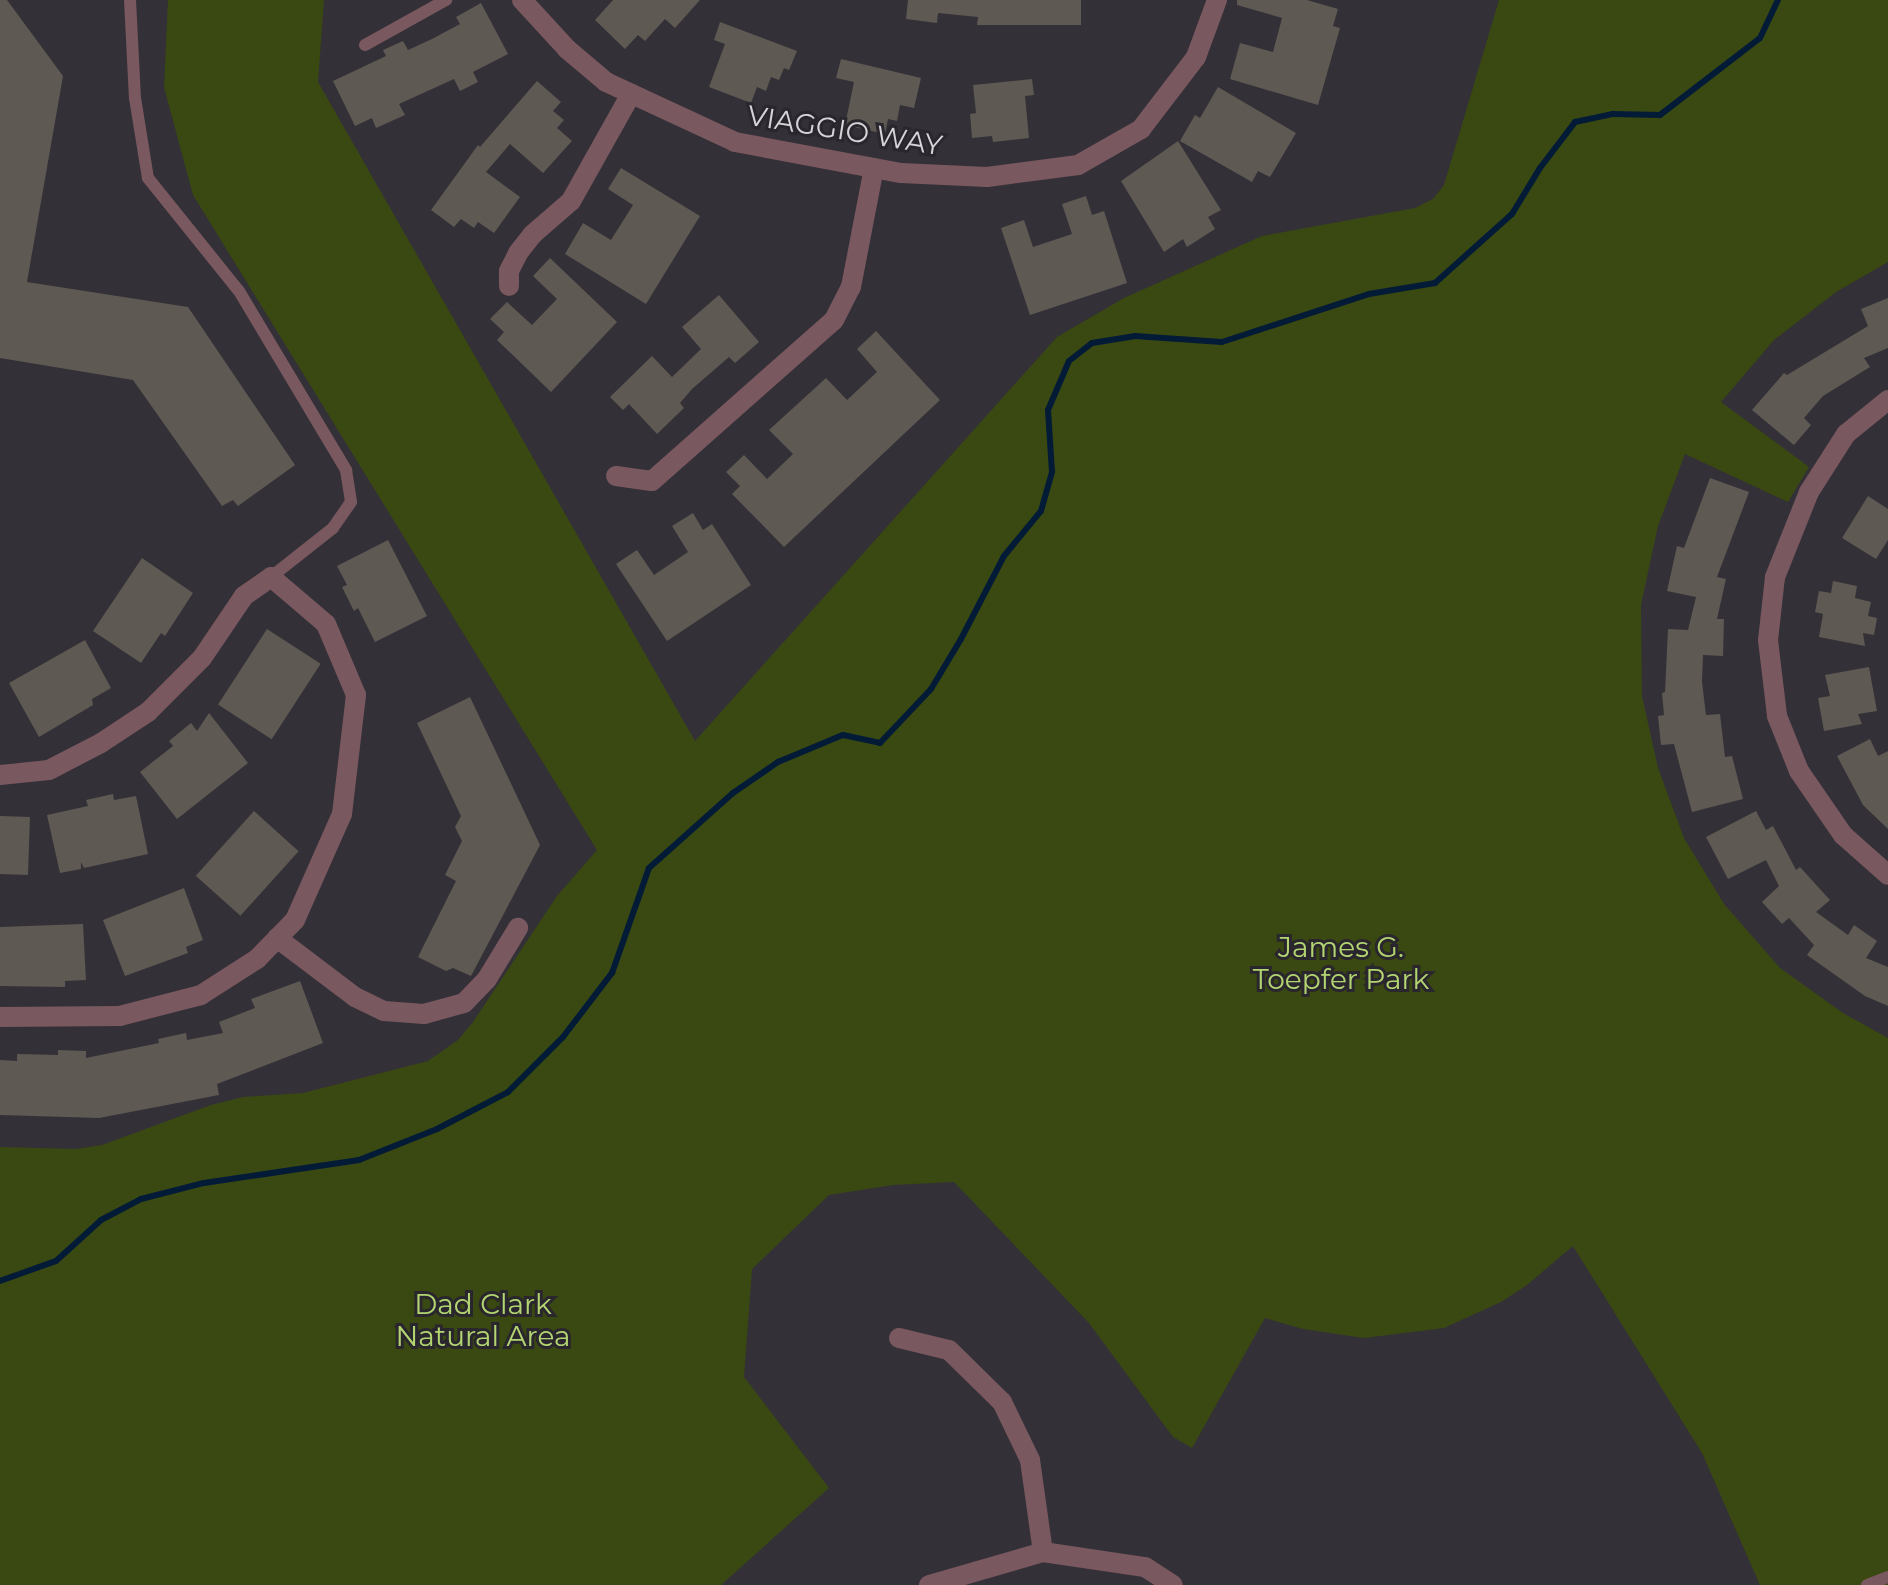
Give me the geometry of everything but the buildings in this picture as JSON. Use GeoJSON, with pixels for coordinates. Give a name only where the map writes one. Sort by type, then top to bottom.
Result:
{"type":"FeatureCollection","features":[{"type":"Feature","properties":{"kind":"street","name":"VIAGGIO WAY"},"geometry":{"type":"LineString","coordinates":[[522,0],[576,58],[606,82],[735,142],[874,168],[987,177],[1078,165],[1141,129],[1196,57],[1217,0]]}},
{"type":"Feature","properties":{"kind":"street"},"geometry":{"type":"LineString","coordinates":[[509,286],[509,271],[518,253],[533,234],[571,201],[631,94]]}},
{"type":"Feature","properties":{"kind":"street"},"geometry":{"type":"LineString","coordinates":[[616,476],[652,481],[834,320],[851,287],[874,168]]}},
{"type":"Feature","properties":{"kind":"street"},"geometry":{"type":"LineString","coordinates":[[1888,400],[1846,434],[1809,492],[1775,577],[1768,640],[1777,716],[1799,771],[1843,835],[1888,875]]}},
{"type":"Feature","properties":{"kind":"street"},"geometry":{"type":"LineString","coordinates":[[0,775],[49,770],[101,743],[148,712],[202,658],[244,596],[271,577],[326,624],[356,695],[342,814],[295,920],[257,959],[201,995],[120,1016],[0,1017]]}},
{"type":"Feature","properties":{"kind":"street"},"geometry":{"type":"LineString","coordinates":[[277,938],[355,997],[384,1011],[424,1014],[464,1003],[487,979],[518,928]]}},
{"type":"Feature","properties":{"kind":"street"},"geometry":{"type":"LineString","coordinates":[[899,1338],[949,1350],[1002,1402],[1030,1460],[1043,1552]]}},
{"type":"Feature","properties":{"kind":"street"},"geometry":{"type":"LineString","coordinates":[[929,1585],[1043,1552],[1145,1567],[1173,1585]]}},
{"type":"Feature","properties":{"kind":"lane"},"geometry":{"type":"LineString","coordinates":[[130,0],[135,98],[148,178],[239,291],[346,470],[351,502],[333,528],[271,577]]}},
{"type":"Feature","properties":{"kind":"lane"},"geometry":{"type":"LineString","coordinates":[[365,45],[446,0]]}},
{"type":"Feature","properties":{"kind":"lane"},"geometry":{"type":"LineString","coordinates":[[1867,1585],[1888,1577]]}},
{"type":"Feature","properties":{"kind":"green space"},"geometry":{"type":"Polygon","coordinates":[[[168,0],[324,0],[318,82],[695,741],[1057,337],[1124,298],[1262,236],[1415,208],[1433,199],[1444,185],[1499,0],[1888,0],[1888,262],[1836,292],[1774,340],[1721,402],[1809,467],[1788,502],[1685,454],[1658,526],[1641,605],[1642,696],[1658,768],[1684,838],[1724,904],[1780,968],[1843,1013],[1888,1038],[1888,1585],[1760,1585],[1702,1453],[1573,1246],[1527,1285],[1501,1302],[1444,1328],[1364,1338],[1303,1329],[1265,1318],[1192,1448],[1173,1437],[1089,1323],[954,1182],[893,1185],[829,1195],[752,1269],[744,1377],[829,1488],[721,1585],[0,1585],[0,1147],[76,1149],[102,1145],[211,1105],[243,1097],[303,1093],[428,1061],[458,1040],[473,1022],[557,896],[597,850],[193,195],[164,87],[168,0]]]}},
{"type":"Feature","properties":{"kind":"waterway"},"geometry":{"type":"LineString","coordinates":[[0,1281],[56,1261],[101,1220],[141,1199],[204,1183],[359,1160],[437,1129],[508,1092],[563,1037],[612,973],[649,868],[733,793],[778,762],[843,735],[880,743],[931,689],[1004,556],[1041,511],[1052,472],[1048,410],[1069,361],[1092,343],[1135,336],[1222,342],[1369,294],[1435,283],[1512,214],[1540,168],[1575,122],[1613,114],[1660,115],[1760,38],[1778,0]]}},
{"type":"Feature","properties":{"kind":"park label","name":"James G. Toepfer Park"},"geometry":{"type":"Point","coordinates":[1341,963]}},
{"type":"Feature","properties":{"kind":"park label","name":"Dad Clark Natural Area"},"geometry":{"type":"Point","coordinates":[483,1320]}}]}
